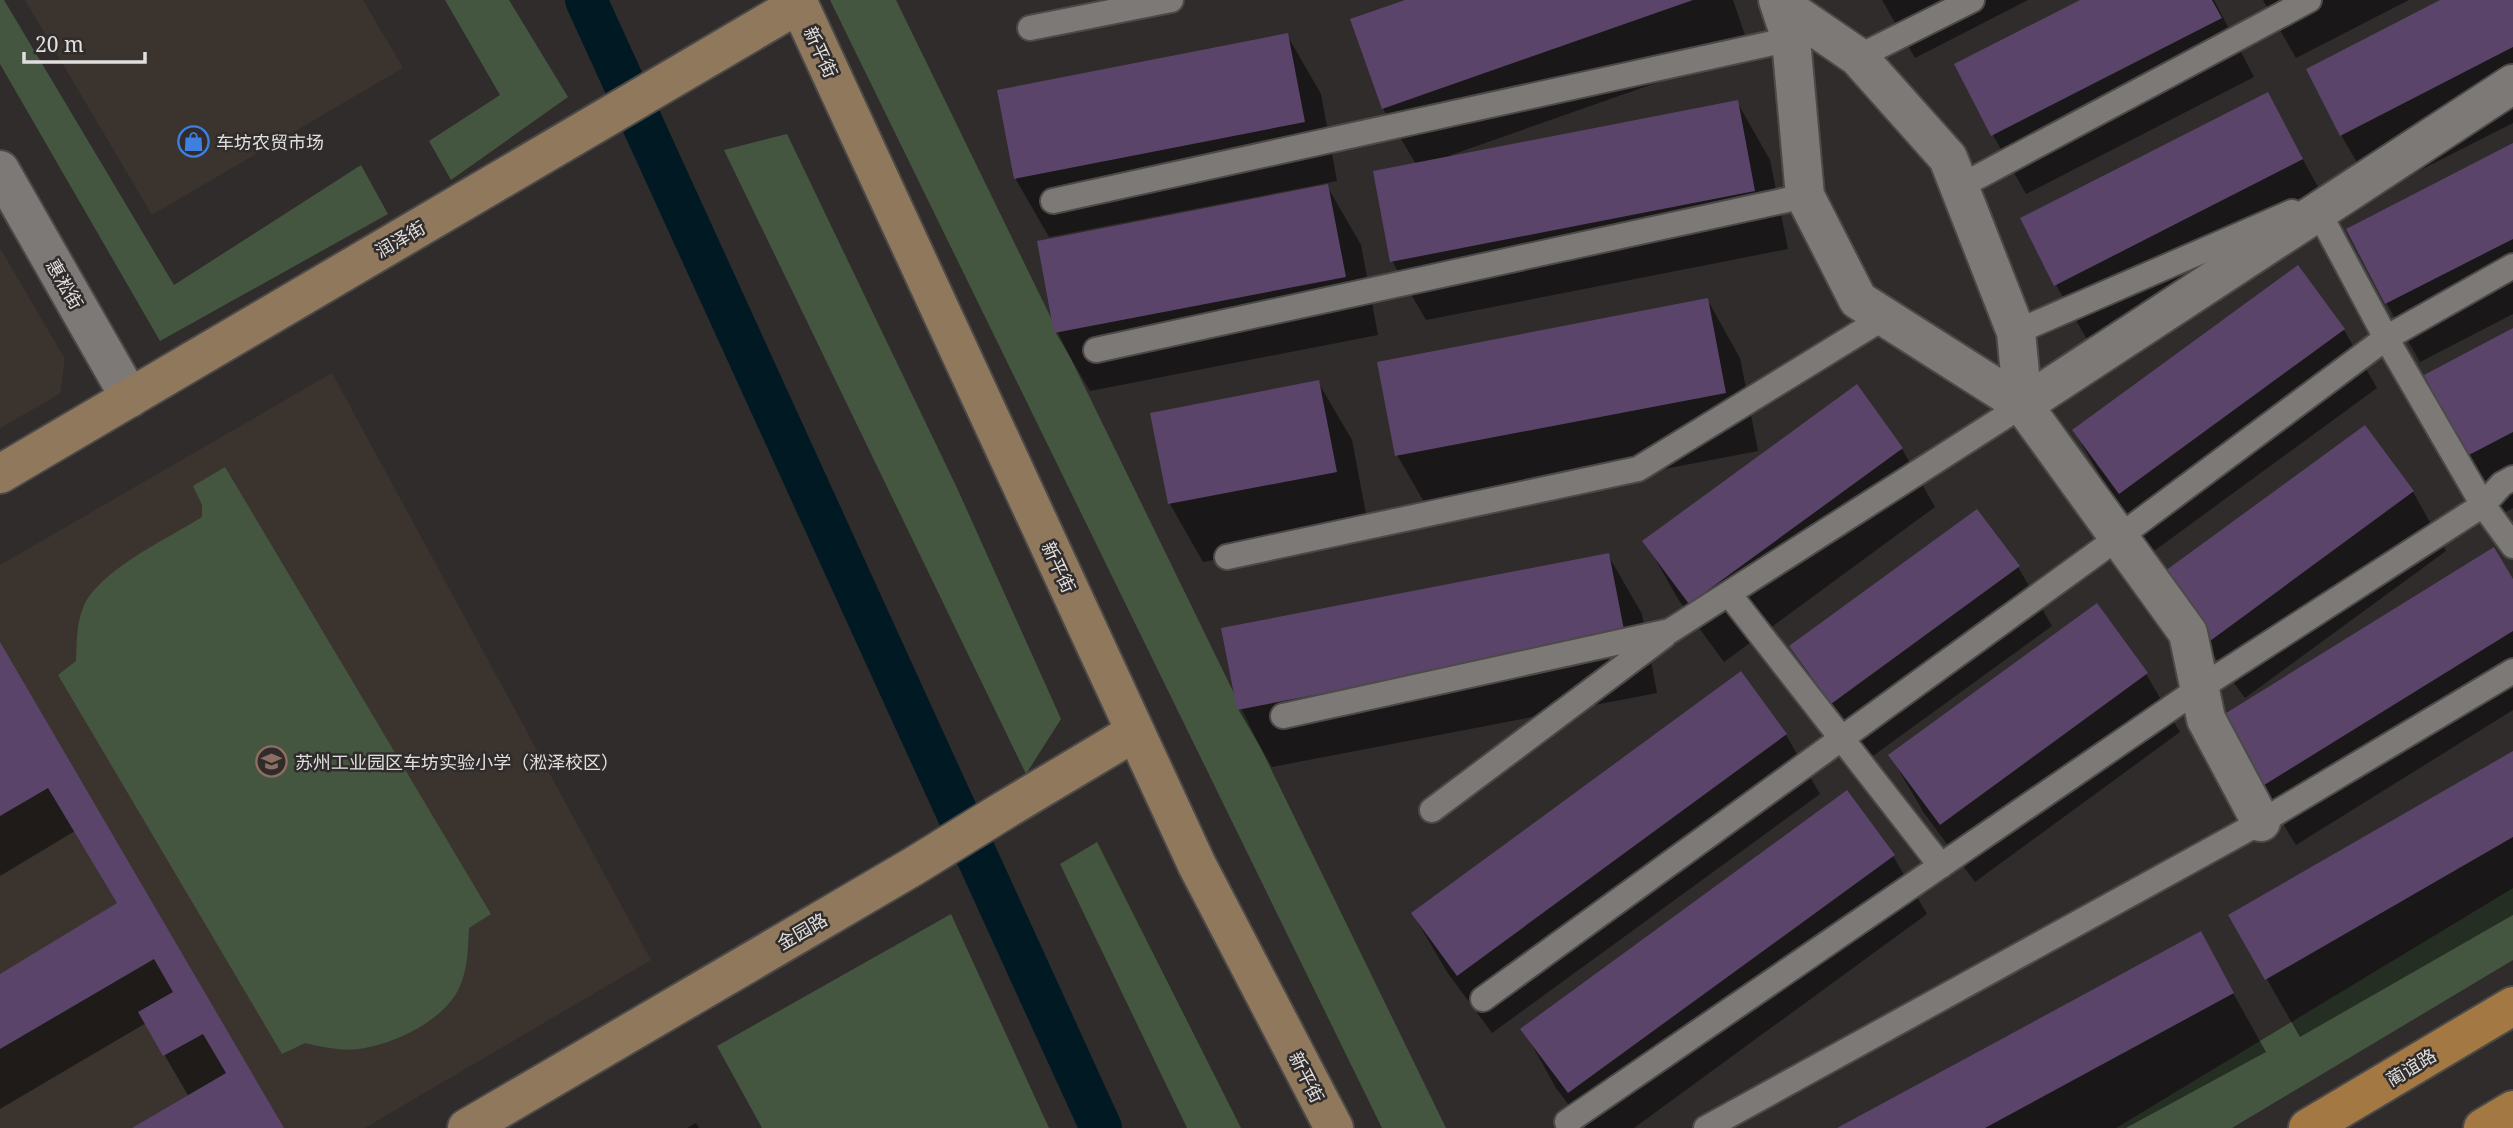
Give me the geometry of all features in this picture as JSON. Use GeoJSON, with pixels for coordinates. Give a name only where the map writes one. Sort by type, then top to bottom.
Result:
{"type":"FeatureCollection","features":[{"type":"Feature","properties":{"kind":"main road","name":"蔺谊路"},"geometry":{"type":"LineString","coordinates":[[2308,1128],[2513,1006]]}},
{"type":"Feature","properties":{"kind":"main road"},"geometry":{"type":"LineString","coordinates":[[2483,1128],[2513,1110]]}},
{"type":"Feature","properties":{"kind":"street","name":"润泽街"},"geometry":{"type":"LineString","coordinates":[[0,474],[557,147],[798,2]]}},
{"type":"Feature","properties":{"kind":"street","name":"新平街"},"geometry":{"type":"LineString","coordinates":[[798,2],[1197,865],[1334,1128]]}},
{"type":"Feature","properties":{"kind":"street"},"geometry":{"type":"LineString","coordinates":[[1779,2],[1858,57],[1948,158],[2016,332],[2023,405]]}},
{"type":"Feature","properties":{"kind":"street"},"geometry":{"type":"LineString","coordinates":[[1779,2],[1791,39],[1805,196],[1857,300],[2023,405],[2188,633],[2206,719],[2261,822]]}},
{"type":"Feature","properties":{"kind":"street"},"geometry":{"type":"LineString","coordinates":[[2023,405],[2513,84]]}},
{"type":"Feature","properties":{"kind":"street","name":"惠淞街"},"geometry":{"type":"LineString","coordinates":[[0,170],[130,398]]}},
{"type":"Feature","properties":{"kind":"street","name":"金园路"},"geometry":{"type":"LineString","coordinates":[[467,1128],[914,866],[1136,732]]}},
{"type":"Feature","properties":{"kind":"lane"},"geometry":{"type":"LineString","coordinates":[[1030,29],[1171,0]]}},
{"type":"Feature","properties":{"kind":"lane"},"geometry":{"type":"LineString","coordinates":[[1858,57],[1972,0]]}},
{"type":"Feature","properties":{"kind":"lane"},"geometry":{"type":"LineString","coordinates":[[1959,187],[2309,0]]}},
{"type":"Feature","properties":{"kind":"lane"},"geometry":{"type":"LineString","coordinates":[[1053,201],[1791,39]]}},
{"type":"Feature","properties":{"kind":"lane"},"geometry":{"type":"LineString","coordinates":[[2016,332],[2367,180]]}},
{"type":"Feature","properties":{"kind":"lane"},"geometry":{"type":"LineString","coordinates":[[1096,350],[1805,196]]}},
{"type":"Feature","properties":{"kind":"lane"},"geometry":{"type":"LineString","coordinates":[[2318,211],[2386,338],[2483,505],[2513,546]]}},
{"type":"Feature","properties":{"kind":"lane"},"geometry":{"type":"LineString","coordinates":[[1483,999],[2119,537],[2386,338],[2513,266]]}},
{"type":"Feature","properties":{"kind":"lane"},"geometry":{"type":"LineString","coordinates":[[1227,557],[1639,469],[1885,317]]}},
{"type":"Feature","properties":{"kind":"lane"},"geometry":{"type":"LineString","coordinates":[[1432,810],[1671,631],[2023,405]]}},
{"type":"Feature","properties":{"kind":"lane"},"geometry":{"type":"LineString","coordinates":[[1567,1122],[2200,688],[2483,505],[2502,484],[2513,478]]}},
{"type":"Feature","properties":{"kind":"lane"},"geometry":{"type":"LineString","coordinates":[[1729,594],[1941,866]]}},
{"type":"Feature","properties":{"kind":"lane"},"geometry":{"type":"LineString","coordinates":[[1283,716],[1671,631]]}},
{"type":"Feature","properties":{"kind":"lane"},"geometry":{"type":"LineString","coordinates":[[1706,1128],[2261,822],[2513,671]]}},
{"type":"Feature","properties":{"kind":"shaded area","name":"车坊农贸市场"},"geometry":{"type":"Polygon","coordinates":[[[25,0],[363,0],[403,68],[152,215],[25,0]]]}},
{"type":"Feature","properties":{"kind":"shaded area"},"geometry":{"type":"Polygon","coordinates":[[[0,248],[65,359],[60,394],[0,428],[0,248]]]}},
{"type":"Feature","properties":{"kind":"shaded area","name":"苏州工业园区车坊实验小学（淞泽校区）"},"geometry":{"type":"Polygon","coordinates":[[[332,373],[651,960],[365,1128],[0,1128],[0,565],[332,373]]]}},
{"type":"Feature","properties":{"kind":"green space"},"geometry":{"type":"Polygon","coordinates":[[[0,0],[4,0],[174,285],[361,165],[388,214],[160,341],[0,64],[0,0]]]}},
{"type":"Feature","properties":{"kind":"green space"},"geometry":{"type":"Polygon","coordinates":[[[445,0],[509,0],[568,97],[451,180],[429,141],[500,95],[445,0]]]}},
{"type":"Feature","properties":{"kind":"green space"},"geometry":{"type":"Polygon","coordinates":[[[830,0],[896,0],[1446,1128],[1382,1128],[830,0]]]}},
{"type":"Feature","properties":{"kind":"green space"},"geometry":{"type":"Polygon","coordinates":[[[787,134],[957,488],[1061,719],[1026,774],[724,150],[787,134]]]}},
{"type":"Feature","properties":{"kind":"green space"},"geometry":{"type":"Polygon","coordinates":[[[225,467],[491,914],[469,928],[463,979],[443,1010],[417,1029],[372,1047],[345,1049],[305,1043],[282,1054],[58,675],[76,661],[79,621],[91,594],[135,556],[202,517],[202,505],[193,486],[225,467]]]}},
{"type":"Feature","properties":{"kind":"green space"},"geometry":{"type":"Polygon","coordinates":[[[1097,842],[1241,1128],[1187,1128],[1060,864],[1097,842]]]}},
{"type":"Feature","properties":{"kind":"green space"},"geometry":{"type":"Polygon","coordinates":[[[2513,888],[2513,960],[2232,1128],[2116,1128],[2513,888]]]}},
{"type":"Feature","properties":{"kind":"green space"},"geometry":{"type":"Polygon","coordinates":[[[951,914],[1049,1128],[762,1128],[717,1046],[951,914]]]}},
{"type":"Feature","properties":{"kind":"building"},"geometry":{"type":"Polygon","coordinates":[[[1405,0],[1693,0],[1382,109],[1350,19],[1405,0]]]}},
{"type":"Feature","properties":{"kind":"building"},"geometry":{"type":"Polygon","coordinates":[[[2080,0],[2212,0],[2222,18],[1991,136],[1954,64],[2080,0]]]}},
{"type":"Feature","properties":{"kind":"building"},"geometry":{"type":"Polygon","coordinates":[[[2440,0],[2513,0],[2513,47],[2340,136],[2306,69],[2440,0]]]}},
{"type":"Feature","properties":{"kind":"building"},"geometry":{"type":"Polygon","coordinates":[[[1288,33],[1305,122],[1014,179],[997,90],[1288,33]]]}},
{"type":"Feature","properties":{"kind":"building"},"geometry":{"type":"Polygon","coordinates":[[[2268,92],[2303,159],[2054,286],[2020,218],[2268,92]]]}},
{"type":"Feature","properties":{"kind":"building"},"geometry":{"type":"Polygon","coordinates":[[[1738,100],[1755,191],[1390,262],[1373,171],[1738,100]]]}},
{"type":"Feature","properties":{"kind":"building"},"geometry":{"type":"Polygon","coordinates":[[[2513,143],[2513,239],[2385,304],[2346,229],[2513,143]]]}},
{"type":"Feature","properties":{"kind":"building"},"geometry":{"type":"Polygon","coordinates":[[[1328,184],[1346,277],[1054,333],[1037,241],[1328,184]]]}},
{"type":"Feature","properties":{"kind":"building"},"geometry":{"type":"Polygon","coordinates":[[[2298,265],[2345,329],[2119,494],[2072,430],[2298,265]]]}},
{"type":"Feature","properties":{"kind":"building"},"geometry":{"type":"Polygon","coordinates":[[[1708,298],[1726,393],[1395,456],[1377,362],[1708,298]]]}},
{"type":"Feature","properties":{"kind":"building"},"geometry":{"type":"Polygon","coordinates":[[[2513,328],[2513,432],[2467,456],[2424,375],[2513,328]]]}},
{"type":"Feature","properties":{"kind":"building"},"geometry":{"type":"Polygon","coordinates":[[[1319,380],[1337,472],[1168,504],[1150,413],[1319,380]]]}},
{"type":"Feature","properties":{"kind":"building"},"geometry":{"type":"Polygon","coordinates":[[[1857,384],[1903,448],[1689,604],[1642,541],[1857,384]]]}},
{"type":"Feature","properties":{"kind":"building"},"geometry":{"type":"Polygon","coordinates":[[[2365,425],[2414,491],[2210,641],[2161,574],[2365,425]]]}},
{"type":"Feature","properties":{"kind":"building"},"geometry":{"type":"Polygon","coordinates":[[[1977,509],[2020,566],[1831,704],[1789,646],[1977,509]]]}},
{"type":"Feature","properties":{"kind":"building"},"geometry":{"type":"Polygon","coordinates":[[[2494,547],[2513,579],[2513,631],[2261,787],[2218,718],[2494,547]]]}},
{"type":"Feature","properties":{"kind":"building"},"geometry":{"type":"Polygon","coordinates":[[[1609,553],[1625,635],[1237,710],[1221,628],[1609,553]]]}},
{"type":"Feature","properties":{"kind":"building"},"geometry":{"type":"Polygon","coordinates":[[[2097,603],[2148,673],[1940,825],[1888,755],[2097,603]]]}},
{"type":"Feature","properties":{"kind":"building"},"geometry":{"type":"Polygon","coordinates":[[[0,642],[284,1128],[132,1128],[226,1073],[203,1034],[163,1056],[138,1012],[173,992],[154,959],[0,1049],[0,974],[117,903],[48,788],[0,816],[0,642]]]}},
{"type":"Feature","properties":{"kind":"building"},"geometry":{"type":"Polygon","coordinates":[[[1741,671],[1787,734],[1457,976],[1411,913],[1741,671]]]}},
{"type":"Feature","properties":{"kind":"building"},"geometry":{"type":"Polygon","coordinates":[[[2513,751],[2513,837],[2265,980],[2228,915],[2513,751]]]}},
{"type":"Feature","properties":{"kind":"building"},"geometry":{"type":"Polygon","coordinates":[[[1847,790],[1895,855],[1568,1093],[1520,1029],[1847,790]]]}},
{"type":"Feature","properties":{"kind":"building"},"geometry":{"type":"Polygon","coordinates":[[[2201,931],[2234,993],[1985,1128],[1837,1128],[2201,931]]]}},
{"type":"Feature","properties":{"kind":"waterway"},"geometry":{"type":"LineString","coordinates":[[586,0],[1101,1128]]}},
{"type":"Feature","properties":{"kind":"place","name":"车坊农贸市场"},"geometry":{"type":"Point","coordinates":[193,142]}},
{"type":"Feature","properties":{"kind":"place","name":"苏州工业园区车坊实验小学（淞泽校区）"},"geometry":{"type":"Point","coordinates":[272,762]}}]}
